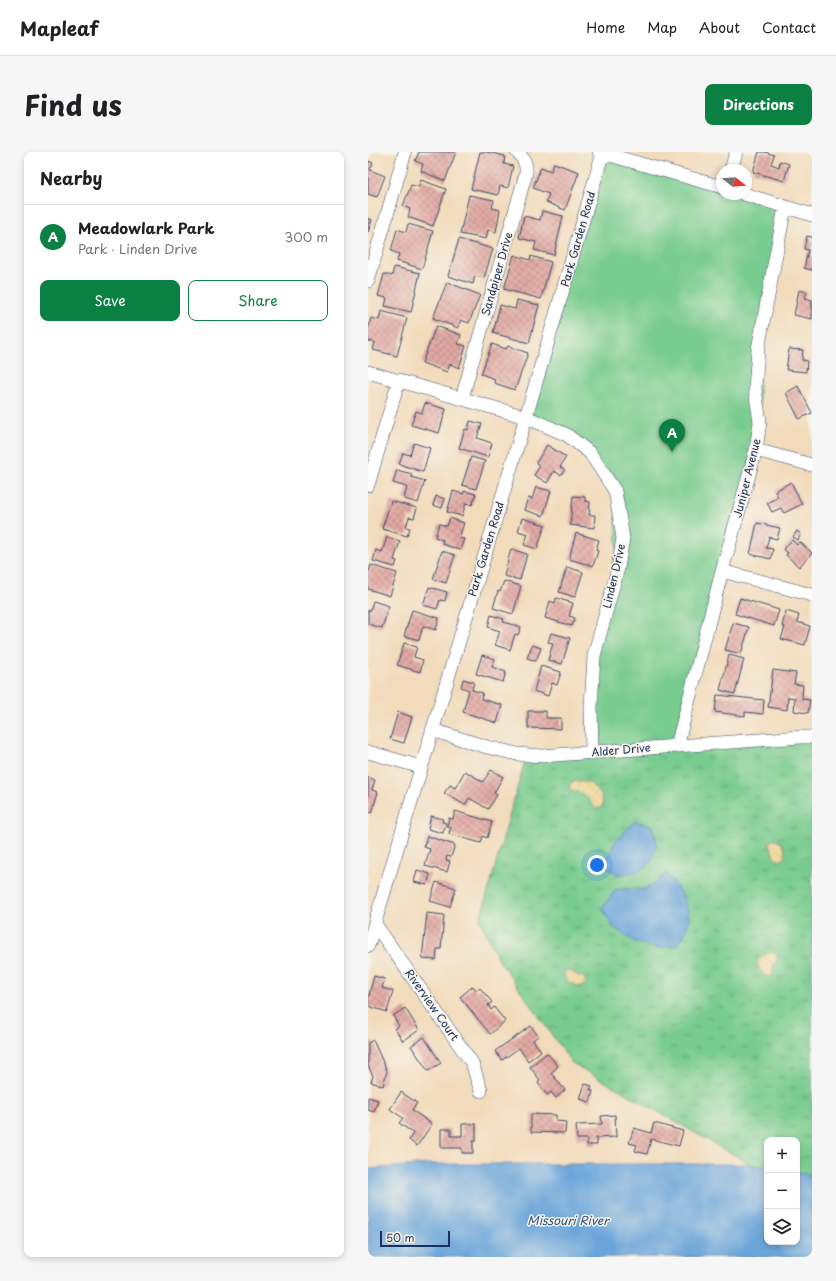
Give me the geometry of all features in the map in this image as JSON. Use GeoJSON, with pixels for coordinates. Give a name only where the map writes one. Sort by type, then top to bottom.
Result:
{"type":"FeatureCollection","features":[{"type":"Feature","properties":{"kind":"street"},"geometry":{"type":"LineString","coordinates":[[368,282],[405,152]]}},
{"type":"Feature","properties":{"kind":"street","name":"Sandpiper Drive"},"geometry":{"type":"LineString","coordinates":[[462,398],[526,173],[525,162],[517,152]]}},
{"type":"Feature","properties":{"kind":"street"},"geometry":{"type":"LineString","coordinates":[[601,152],[716,185]]}},
{"type":"Feature","properties":{"kind":"street","name":"Park Garden Road"},"geometry":{"type":"LineString","coordinates":[[368,946],[526,417],[601,152]]}},
{"type":"Feature","properties":{"kind":"street"},"geometry":{"type":"LineString","coordinates":[[733,164],[736,152]]}},
{"type":"Feature","properties":{"kind":"street"},"geometry":{"type":"LineString","coordinates":[[752,197],[812,215]]}},
{"type":"Feature","properties":{"kind":"street","name":"Juniper Avenue"},"geometry":{"type":"LineString","coordinates":[[677,746],[722,571],[756,450],[760,422],[755,389],[758,349],[785,207]]}},
{"type":"Feature","properties":{"kind":"street","name":"Linden Drive"},"geometry":{"type":"LineString","coordinates":[[368,372],[526,417],[567,435],[590,453],[615,491],[623,538],[618,568],[594,656],[591,707],[592,753]]}},
{"type":"Feature","properties":{"kind":"street"},"geometry":{"type":"LineString","coordinates":[[368,485],[399,380]]}},
{"type":"Feature","properties":{"kind":"street"},"geometry":{"type":"LineString","coordinates":[[756,450],[812,465]]}},
{"type":"Feature","properties":{"kind":"street"},"geometry":{"type":"LineString","coordinates":[[722,571],[812,595]]}},
{"type":"Feature","properties":{"kind":"street","name":"Alder Drive"},"geometry":{"type":"LineString","coordinates":[[432,730],[487,747],[517,754],[542,756],[812,737]]}},
{"type":"Feature","properties":{"kind":"street"},"geometry":{"type":"LineString","coordinates":[[368,752],[421,767]]}},
{"type":"Feature","properties":{"kind":"street","name":"Riverview Court"},"geometry":{"type":"LineString","coordinates":[[375,924],[472,1063],[481,1091]]}},
{"type":"Feature","properties":{"kind":"green space"},"geometry":{"type":"Polygon","coordinates":[[[602,153],[716,185],[716,200],[752,200],[752,197],[785,207],[758,349],[760,422],[677,746],[592,753],[594,656],[618,568],[615,491],[590,453],[526,417],[602,153]]]}},
{"type":"Feature","properties":{"kind":"green space"},"geometry":{"type":"Polygon","coordinates":[[[812,737],[812,1175],[800,1173],[800,1137],[764,1137],[764,1166],[750,1164],[572,1063],[498,959],[480,920],[524,764],[592,753],[812,737]]]}},
{"type":"Feature","properties":{"kind":"sand"},"geometry":{"type":"Polygon","coordinates":[[[574,781],[590,783],[601,795],[603,803],[601,808],[596,809],[583,794],[571,790],[569,787],[570,784],[574,781]]]}},
{"type":"Feature","properties":{"kind":"sand"},"geometry":{"type":"Polygon","coordinates":[[[771,840],[778,841],[782,844],[785,856],[779,861],[775,858],[769,845],[771,840]]]}},
{"type":"Feature","properties":{"kind":"sand"},"geometry":{"type":"Polygon","coordinates":[[[770,952],[775,953],[777,960],[773,965],[773,975],[767,977],[760,971],[758,963],[761,957],[770,952]]]}},
{"type":"Feature","properties":{"kind":"sand"},"geometry":{"type":"Polygon","coordinates":[[[567,970],[584,977],[586,983],[583,986],[570,983],[564,976],[564,972],[567,970]]]}},
{"type":"Feature","properties":{"kind":"water"},"geometry":{"type":"Polygon","coordinates":[[[635,821],[653,826],[657,844],[651,862],[640,871],[618,875],[604,865],[615,842],[635,821]]]}},
{"type":"Feature","properties":{"kind":"water"},"geometry":{"type":"Polygon","coordinates":[[[667,873],[684,899],[688,913],[689,921],[687,928],[677,945],[659,948],[635,942],[613,927],[602,908],[616,889],[647,889],[667,873]]]}},
{"type":"Feature","properties":{"kind":"water","name":"Missouri River"},"geometry":{"type":"Polygon","coordinates":[[[430,1164],[750,1164],[764,1166],[764,1245],[800,1245],[800,1173],[812,1175],[812,1257],[368,1257],[368,1169],[430,1164]]]}},
{"type":"Feature","properties":{"kind":"building"},"geometry":{"type":"Polygon","coordinates":[[[419,152],[456,152],[445,181],[421,171],[423,164],[415,161],[419,152]]]}},
{"type":"Feature","properties":{"kind":"building"},"geometry":{"type":"Polygon","coordinates":[[[480,152],[505,156],[504,164],[513,166],[508,188],[500,186],[498,195],[471,189],[480,152]]]}},
{"type":"Feature","properties":{"kind":"building"},"geometry":{"type":"Polygon","coordinates":[[[759,152],[774,155],[771,164],[779,167],[780,161],[789,164],[784,181],[753,172],[759,152]]]}},
{"type":"Feature","properties":{"kind":"building"},"geometry":{"type":"Polygon","coordinates":[[[368,161],[373,163],[370,170],[385,176],[377,197],[368,194],[368,161]]]}},
{"type":"Feature","properties":{"kind":"building"},"geometry":{"type":"Polygon","coordinates":[[[554,163],[579,172],[565,210],[546,202],[549,194],[533,188],[541,167],[551,171],[554,163]]]}},
{"type":"Feature","properties":{"kind":"building"},"geometry":{"type":"Polygon","coordinates":[[[421,180],[446,189],[433,226],[408,217],[410,209],[403,206],[411,185],[419,187],[421,180]]]}},
{"type":"Feature","properties":{"kind":"building"},"geometry":{"type":"Polygon","coordinates":[[[469,195],[494,200],[492,208],[500,210],[496,232],[488,230],[486,239],[460,234],[469,195]]]}},
{"type":"Feature","properties":{"kind":"building"},"geometry":{"type":"Polygon","coordinates":[[[542,211],[563,216],[554,255],[534,250],[536,242],[519,238],[524,216],[540,220],[542,211]]]}},
{"type":"Feature","properties":{"kind":"building"},"geometry":{"type":"Polygon","coordinates":[[[368,218],[372,220],[368,232],[368,218]]]}},
{"type":"Feature","properties":{"kind":"building"},"geometry":{"type":"Polygon","coordinates":[[[408,224],[433,231],[422,269],[397,261],[399,254],[391,251],[397,229],[406,232],[408,224]]]}},
{"type":"Feature","properties":{"kind":"building"},"geometry":{"type":"Polygon","coordinates":[[[807,236],[812,237],[812,270],[804,268],[808,250],[804,249],[807,236]]]}},
{"type":"Feature","properties":{"kind":"building"},"geometry":{"type":"Polygon","coordinates":[[[459,239],[493,249],[484,278],[475,276],[473,284],[448,276],[459,239]]]}},
{"type":"Feature","properties":{"kind":"building"},"geometry":{"type":"Polygon","coordinates":[[[514,255],[530,260],[531,256],[551,262],[541,299],[504,289],[514,255]]]}},
{"type":"Feature","properties":{"kind":"building"},"geometry":{"type":"Polygon","coordinates":[[[394,267],[420,273],[411,312],[385,306],[387,298],[378,296],[384,274],[392,276],[394,267]]]}},
{"type":"Feature","properties":{"kind":"building"},"geometry":{"type":"Polygon","coordinates":[[[447,282],[480,295],[469,323],[461,320],[458,328],[433,318],[447,282]]]}},
{"type":"Feature","properties":{"kind":"building"},"geometry":{"type":"Polygon","coordinates":[[[799,290],[807,292],[805,298],[812,300],[812,319],[794,315],[799,290]]]}},
{"type":"Feature","properties":{"kind":"building"},"geometry":{"type":"Polygon","coordinates":[[[517,300],[539,305],[529,343],[493,333],[500,305],[515,309],[517,300]]]}},
{"type":"Feature","properties":{"kind":"building"},"geometry":{"type":"Polygon","coordinates":[[[381,311],[407,318],[397,356],[373,350],[375,342],[368,341],[368,330],[371,318],[379,320],[381,311]]]}},
{"type":"Feature","properties":{"kind":"building"},"geometry":{"type":"Polygon","coordinates":[[[436,326],[461,335],[458,344],[466,346],[459,368],[450,364],[447,372],[422,363],[436,326]]]}},
{"type":"Feature","properties":{"kind":"building"},"geometry":{"type":"Polygon","coordinates":[[[492,344],[506,349],[508,346],[528,353],[515,390],[494,383],[495,379],[481,374],[492,344]]]}},
{"type":"Feature","properties":{"kind":"building"},"geometry":{"type":"Polygon","coordinates":[[[789,349],[803,350],[802,360],[807,361],[806,372],[786,370],[789,349]]]}},
{"type":"Feature","properties":{"kind":"building"},"geometry":{"type":"Polygon","coordinates":[[[798,386],[812,413],[799,419],[786,393],[798,386]]]}},
{"type":"Feature","properties":{"kind":"building"},"geometry":{"type":"Polygon","coordinates":[[[425,403],[446,409],[439,433],[411,425],[416,411],[422,413],[425,403]]]}},
{"type":"Feature","properties":{"kind":"building"},"geometry":{"type":"Polygon","coordinates":[[[470,421],[482,424],[477,438],[492,443],[488,457],[459,448],[465,429],[468,430],[470,421]]]}},
{"type":"Feature","properties":{"kind":"building"},"geometry":{"type":"Polygon","coordinates":[[[414,443],[430,448],[423,472],[399,464],[403,453],[410,455],[414,443]]]}},
{"type":"Feature","properties":{"kind":"building"},"geometry":{"type":"Polygon","coordinates":[[[547,445],[566,457],[560,467],[565,470],[561,475],[554,471],[547,483],[534,475],[540,466],[536,463],[547,445]]]}},
{"type":"Feature","properties":{"kind":"building"},"geometry":{"type":"Polygon","coordinates":[[[471,457],[485,461],[476,489],[462,485],[471,457]]]}},
{"type":"Feature","properties":{"kind":"building"},"geometry":{"type":"Polygon","coordinates":[[[397,470],[412,474],[411,477],[425,481],[418,503],[404,499],[407,487],[393,483],[397,470]]]}},
{"type":"Feature","properties":{"kind":"building"},"geometry":{"type":"Polygon","coordinates":[[[791,482],[802,504],[784,513],[781,508],[772,512],[767,503],[778,497],[775,491],[791,482]]]}},
{"type":"Feature","properties":{"kind":"building"},"geometry":{"type":"Polygon","coordinates":[[[536,487],[551,491],[543,516],[524,510],[528,498],[532,499],[536,487]]]}},
{"type":"Feature","properties":{"kind":"building"},"geometry":{"type":"Polygon","coordinates":[[[453,491],[463,494],[464,491],[476,494],[472,505],[466,503],[462,516],[447,512],[453,491]]]}},
{"type":"Feature","properties":{"kind":"building"},"geometry":{"type":"Polygon","coordinates":[[[436,496],[445,499],[442,508],[433,505],[436,496]]]}},
{"type":"Feature","properties":{"kind":"building"},"geometry":{"type":"Polygon","coordinates":[[[573,496],[585,497],[585,501],[590,502],[589,515],[595,515],[594,528],[570,525],[573,496]]]}},
{"type":"Feature","properties":{"kind":"building"},"geometry":{"type":"Polygon","coordinates":[[[391,501],[417,508],[414,518],[409,517],[406,527],[410,528],[407,536],[382,529],[391,501]]]}},
{"type":"Feature","properties":{"kind":"building"},"geometry":{"type":"Polygon","coordinates":[[[450,518],[464,523],[459,538],[464,539],[460,550],[442,544],[443,540],[435,537],[439,524],[447,526],[450,518]]]}},
{"type":"Feature","properties":{"kind":"building"},"geometry":{"type":"Polygon","coordinates":[[[522,518],[545,525],[537,549],[524,545],[528,534],[518,531],[522,518]]]}},
{"type":"Feature","properties":{"kind":"building"},"geometry":{"type":"Polygon","coordinates":[[[757,523],[780,528],[777,539],[769,537],[766,548],[773,549],[771,559],[750,554],[757,523]]]}},
{"type":"Feature","properties":{"kind":"building"},"geometry":{"type":"Polygon","coordinates":[[[797,531],[801,534],[798,540],[793,537],[797,531]]]}},
{"type":"Feature","properties":{"kind":"building"},"geometry":{"type":"Polygon","coordinates":[[[576,533],[599,540],[596,550],[598,551],[593,566],[569,559],[576,533]]]}},
{"type":"Feature","properties":{"kind":"building"},"geometry":{"type":"Polygon","coordinates":[[[387,537],[400,541],[394,560],[397,561],[395,567],[373,561],[376,550],[382,552],[387,537]]]}},
{"type":"Feature","properties":{"kind":"building"},"geometry":{"type":"Polygon","coordinates":[[[792,540],[797,545],[800,542],[812,553],[799,567],[786,555],[788,553],[783,549],[792,540]]]}},
{"type":"Feature","properties":{"kind":"building"},"geometry":{"type":"Polygon","coordinates":[[[511,549],[527,554],[520,580],[504,576],[511,549]]]}},
{"type":"Feature","properties":{"kind":"building"},"geometry":{"type":"Polygon","coordinates":[[[442,551],[455,555],[446,583],[433,579],[442,551]]]}},
{"type":"Feature","properties":{"kind":"building"},"geometry":{"type":"Polygon","coordinates":[[[371,565],[397,573],[390,596],[368,589],[368,574],[371,565]]]}},
{"type":"Feature","properties":{"kind":"building"},"geometry":{"type":"Polygon","coordinates":[[[567,567],[583,572],[575,597],[559,592],[567,567]]]}},
{"type":"Feature","properties":{"kind":"building"},"geometry":{"type":"Polygon","coordinates":[[[504,581],[521,586],[513,614],[493,608],[498,591],[500,592],[504,581]]]}},
{"type":"Feature","properties":{"kind":"building"},"geometry":{"type":"Polygon","coordinates":[[[429,587],[447,592],[445,601],[440,600],[437,609],[423,605],[429,587]]]}},
{"type":"Feature","properties":{"kind":"building"},"geometry":{"type":"Polygon","coordinates":[[[556,598],[573,603],[569,616],[575,618],[572,626],[545,618],[550,601],[555,603],[556,598]]]}},
{"type":"Feature","properties":{"kind":"building"},"geometry":{"type":"Polygon","coordinates":[[[740,598],[779,610],[774,626],[735,614],[740,598]]]}},
{"type":"Feature","properties":{"kind":"building"},"geometry":{"type":"Polygon","coordinates":[[[373,601],[389,606],[382,628],[368,624],[368,610],[370,611],[373,601]]]}},
{"type":"Feature","properties":{"kind":"building"},"geometry":{"type":"Polygon","coordinates":[[[412,610],[439,618],[436,630],[423,626],[419,640],[404,636],[412,610]]]}},
{"type":"Feature","properties":{"kind":"building"},"geometry":{"type":"Polygon","coordinates":[[[786,611],[799,615],[797,622],[810,626],[805,645],[781,639],[785,627],[782,626],[786,611]]]}},
{"type":"Feature","properties":{"kind":"building"},"geometry":{"type":"Polygon","coordinates":[[[491,615],[504,619],[503,622],[521,627],[518,635],[515,634],[510,650],[495,645],[500,631],[488,627],[491,615]]]}},
{"type":"Feature","properties":{"kind":"building"},"geometry":{"type":"Polygon","coordinates":[[[733,623],[749,627],[741,654],[725,650],[733,623]]]}},
{"type":"Feature","properties":{"kind":"building"},"geometry":{"type":"Polygon","coordinates":[[[551,633],[570,638],[562,664],[548,660],[553,643],[548,642],[551,633]]]}},
{"type":"Feature","properties":{"kind":"building"},"geometry":{"type":"Polygon","coordinates":[[[404,643],[417,647],[414,657],[423,660],[420,672],[397,665],[404,643]]]}},
{"type":"Feature","properties":{"kind":"building"},"geometry":{"type":"Polygon","coordinates":[[[532,645],[541,648],[536,661],[527,658],[532,645]]]}},
{"type":"Feature","properties":{"kind":"building"},"geometry":{"type":"Polygon","coordinates":[[[482,655],[495,659],[492,667],[506,672],[503,682],[476,674],[482,655]]]}},
{"type":"Feature","properties":{"kind":"building"},"geometry":{"type":"Polygon","coordinates":[[[729,655],[744,659],[735,694],[720,690],[729,655]]]}},
{"type":"Feature","properties":{"kind":"building"},"geometry":{"type":"Polygon","coordinates":[[[541,666],[561,672],[557,685],[552,683],[548,696],[534,691],[541,666]]]}},
{"type":"Feature","properties":{"kind":"building"},"geometry":{"type":"Polygon","coordinates":[[[773,670],[796,673],[794,684],[803,685],[802,699],[810,700],[808,713],[794,711],[795,698],[788,697],[787,710],[768,707],[773,670]]]}},
{"type":"Feature","properties":{"kind":"building"},"geometry":{"type":"Polygon","coordinates":[[[463,679],[474,682],[472,690],[483,693],[481,699],[502,705],[497,723],[463,712],[469,690],[461,687],[463,679]]]}},
{"type":"Feature","properties":{"kind":"building"},"geometry":{"type":"Polygon","coordinates":[[[717,695],[764,700],[763,714],[745,712],[745,716],[715,712],[717,695]]]}},
{"type":"Feature","properties":{"kind":"building"},"geometry":{"type":"Polygon","coordinates":[[[528,711],[546,711],[546,718],[561,718],[561,729],[528,728],[528,711]]]}},
{"type":"Feature","properties":{"kind":"building"},"geometry":{"type":"Polygon","coordinates":[[[398,712],[412,717],[404,743],[390,739],[398,712]]]}},
{"type":"Feature","properties":{"kind":"building"},"geometry":{"type":"Polygon","coordinates":[[[491,770],[503,777],[494,793],[497,795],[488,809],[469,798],[465,805],[444,793],[450,785],[455,788],[465,771],[483,782],[491,770]]]}},
{"type":"Feature","properties":{"kind":"building"},"geometry":{"type":"Polygon","coordinates":[[[368,777],[375,780],[372,790],[378,792],[372,813],[368,812],[368,777]]]}},
{"type":"Feature","properties":{"kind":"building"},"geometry":{"type":"Polygon","coordinates":[[[455,811],[492,822],[487,838],[483,836],[481,843],[449,834],[451,827],[447,826],[449,818],[453,819],[455,811]]]}},
{"type":"Feature","properties":{"kind":"building"},"geometry":{"type":"Polygon","coordinates":[[[431,816],[443,819],[442,822],[446,823],[443,833],[428,829],[431,816]]]}},
{"type":"Feature","properties":{"kind":"building"},"geometry":{"type":"Polygon","coordinates":[[[427,836],[455,845],[451,857],[447,856],[446,860],[450,861],[447,872],[425,866],[430,849],[424,847],[427,836]]]}},
{"type":"Feature","properties":{"kind":"building"},"geometry":{"type":"Polygon","coordinates":[[[417,870],[430,874],[427,885],[414,882],[417,870]]]}},
{"type":"Feature","properties":{"kind":"building"},"geometry":{"type":"Polygon","coordinates":[[[436,882],[456,888],[450,907],[430,901],[436,882]]]}},
{"type":"Feature","properties":{"kind":"building"},"geometry":{"type":"Polygon","coordinates":[[[427,913],[444,915],[441,949],[437,949],[436,960],[422,959],[427,913]]]}},
{"type":"Feature","properties":{"kind":"building"},"geometry":{"type":"Polygon","coordinates":[[[374,976],[385,979],[382,988],[393,991],[387,1012],[368,1006],[368,999],[374,976]]]}},
{"type":"Feature","properties":{"kind":"building"},"geometry":{"type":"Polygon","coordinates":[[[473,986],[477,991],[480,988],[492,1002],[488,1005],[491,1010],[494,1007],[505,1021],[490,1034],[460,997],[473,986]]]}},
{"type":"Feature","properties":{"kind":"building"},"geometry":{"type":"Polygon","coordinates":[[[405,1008],[419,1030],[403,1041],[395,1029],[399,1026],[393,1016],[405,1008]]]}},
{"type":"Feature","properties":{"kind":"building"},"geometry":{"type":"Polygon","coordinates":[[[531,1026],[538,1036],[533,1040],[541,1051],[528,1061],[519,1048],[502,1060],[495,1051],[531,1026]]]}},
{"type":"Feature","properties":{"kind":"building"},"geometry":{"type":"Polygon","coordinates":[[[424,1037],[441,1063],[428,1071],[411,1046],[424,1037]]]}},
{"type":"Feature","properties":{"kind":"building"},"geometry":{"type":"Polygon","coordinates":[[[373,1040],[387,1071],[383,1086],[371,1082],[373,1076],[368,1066],[368,1043],[373,1040]]]}},
{"type":"Feature","properties":{"kind":"building"},"geometry":{"type":"Polygon","coordinates":[[[547,1053],[558,1066],[551,1073],[565,1090],[556,1098],[551,1092],[547,1095],[538,1083],[540,1080],[530,1067],[547,1053]]]}},
{"type":"Feature","properties":{"kind":"building"},"geometry":{"type":"Polygon","coordinates":[[[585,1084],[592,1086],[590,1090],[593,1091],[590,1102],[580,1099],[585,1084]]]}},
{"type":"Feature","properties":{"kind":"building"},"geometry":{"type":"Polygon","coordinates":[[[401,1092],[417,1103],[412,1110],[432,1124],[417,1146],[409,1140],[413,1133],[399,1123],[403,1118],[390,1109],[401,1092]]]}},
{"type":"Feature","properties":{"kind":"building"},"geometry":{"type":"Polygon","coordinates":[[[368,1097],[378,1100],[374,1112],[368,1110],[368,1097]]]}},
{"type":"Feature","properties":{"kind":"building"},"geometry":{"type":"Polygon","coordinates":[[[531,1114],[556,1115],[556,1121],[566,1122],[565,1133],[531,1132],[531,1114]]]}},
{"type":"Feature","properties":{"kind":"building"},"geometry":{"type":"Polygon","coordinates":[[[615,1115],[616,1137],[596,1138],[597,1145],[587,1145],[587,1139],[577,1139],[576,1125],[602,1124],[601,1116],[615,1115]]]}},
{"type":"Feature","properties":{"kind":"building"},"geometry":{"type":"Polygon","coordinates":[[[654,1123],[683,1131],[679,1146],[651,1139],[647,1154],[635,1151],[637,1145],[629,1143],[634,1128],[651,1133],[654,1123]]]}},
{"type":"Feature","properties":{"kind":"building"},"geometry":{"type":"Polygon","coordinates":[[[462,1124],[476,1124],[476,1141],[473,1141],[473,1153],[462,1153],[462,1148],[441,1148],[441,1129],[451,1129],[451,1136],[462,1136],[462,1124]]]}},
{"type":"Feature","properties":{"kind":"place","name":"Meadowlark Park"},"geometry":{"type":"Point","coordinates":[672,452]}}]}
